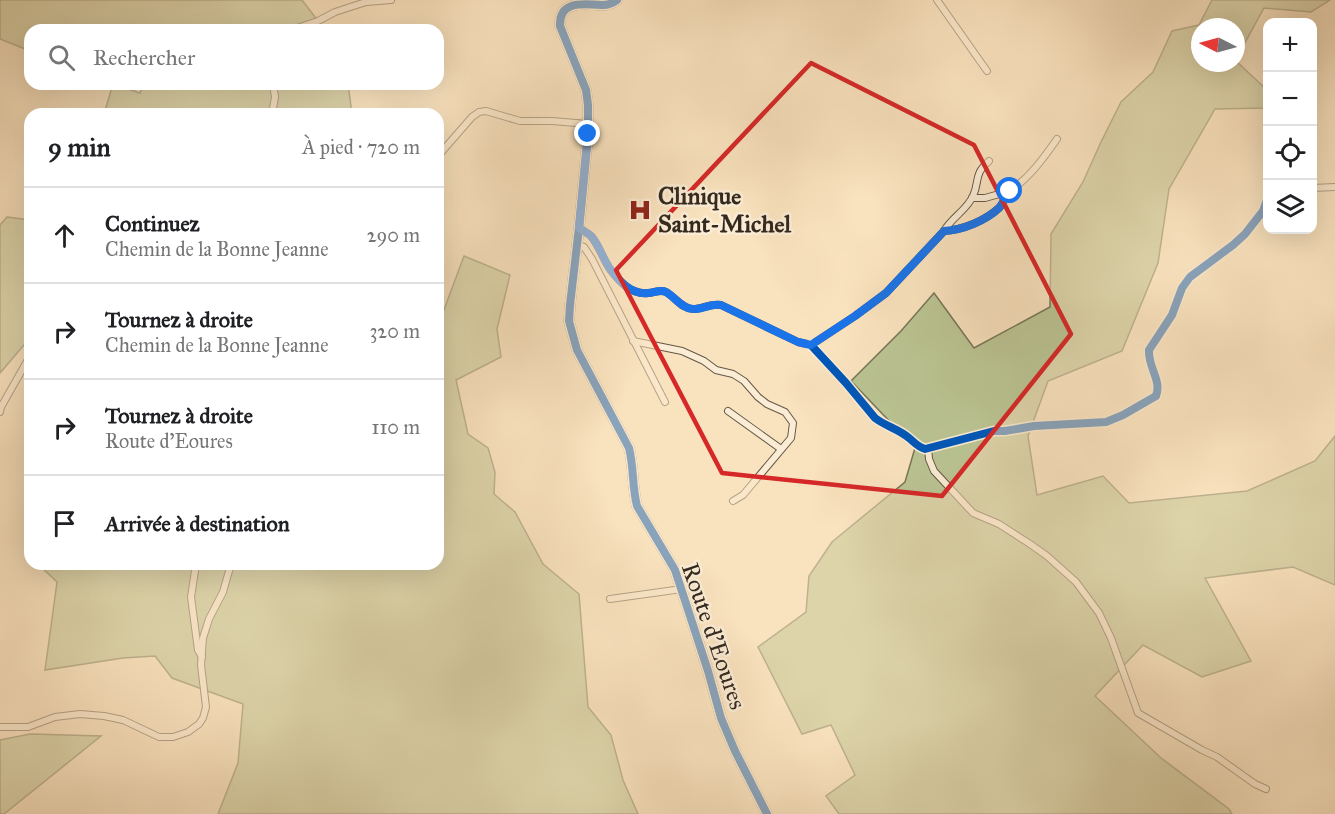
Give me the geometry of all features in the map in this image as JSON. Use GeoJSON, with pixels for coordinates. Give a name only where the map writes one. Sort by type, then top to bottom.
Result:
{"type":"FeatureCollection","features":[{"type":"Feature","properties":{"kind":"street"},"geometry":{"type":"LineString","coordinates":[[309,24],[335,12],[366,2],[391,0]]}},
{"type":"Feature","properties":{"kind":"street","name":"Route d'Eoures"},"geometry":{"type":"LineString","coordinates":[[617,0],[603,5],[573,1],[561,11],[560,17],[560,26],[586,90],[588,105],[579,228],[569,321],[577,350],[629,448],[633,462],[634,496],[637,506],[675,570],[721,718],[767,814]]}},
{"type":"Feature","properties":{"kind":"street"},"geometry":{"type":"LineString","coordinates":[[938,0],[987,71]]}},
{"type":"Feature","properties":{"kind":"street"},"geometry":{"type":"LineString","coordinates":[[273,108],[274,90]]}},
{"type":"Feature","properties":{"kind":"street"},"geometry":{"type":"LineString","coordinates":[[444,149],[479,112],[486,111],[520,121],[588,124]]}},
{"type":"Feature","properties":{"kind":"street"},"geometry":{"type":"LineString","coordinates":[[972,198],[985,198],[1010,191],[1024,181],[1037,167],[1057,140]]}},
{"type":"Feature","properties":{"kind":"street"},"geometry":{"type":"LineString","coordinates":[[811,345],[886,293],[972,198],[980,170],[989,161]]}},
{"type":"Feature","properties":{"kind":"street"},"geometry":{"type":"LineString","coordinates":[[1317,188],[1335,187]]}},
{"type":"Feature","properties":{"kind":"street"},"geometry":{"type":"LineString","coordinates":[[944,231],[957,230],[988,215],[1000,207],[1010,191]]}},
{"type":"Feature","properties":{"kind":"street"},"geometry":{"type":"LineString","coordinates":[[579,228],[591,237],[609,268],[626,286],[637,293],[661,290],[690,309],[713,304],[721,305],[798,342],[811,345],[875,418],[902,432],[925,449],[994,431],[1106,422],[1156,396],[1158,384],[1149,350],[1172,315],[1182,288],[1190,277],[1233,246],[1263,211]]}},
{"type":"Feature","properties":{"kind":"street"},"geometry":{"type":"LineString","coordinates":[[577,244],[584,247],[592,258],[665,402]]}},
{"type":"Feature","properties":{"kind":"street"},"geometry":{"type":"LineString","coordinates":[[576,256],[592,258]]}},
{"type":"Feature","properties":{"kind":"street"},"geometry":{"type":"LineString","coordinates":[[633,341],[682,351],[717,370],[733,374],[744,381],[766,404],[785,412],[793,423],[791,438],[743,495],[733,501]]}},
{"type":"Feature","properties":{"kind":"street"},"geometry":{"type":"LineString","coordinates":[[0,412],[24,367]]}},
{"type":"Feature","properties":{"kind":"street"},"geometry":{"type":"LineString","coordinates":[[728,411],[781,449]]}},
{"type":"Feature","properties":{"kind":"street"},"geometry":{"type":"LineString","coordinates":[[928,448],[934,471],[973,513],[999,524],[1047,556],[1076,582],[1099,613],[1111,638],[1138,713],[1217,757],[1255,784],[1266,789]]}},
{"type":"Feature","properties":{"kind":"street"},"geometry":{"type":"LineString","coordinates":[[195,570],[191,597],[198,650],[202,657]]}},
{"type":"Feature","properties":{"kind":"street"},"geometry":{"type":"LineString","coordinates":[[0,727],[28,727],[55,717],[80,714],[123,720],[159,737],[173,737],[188,732],[203,718],[206,707],[201,665],[203,638],[209,619],[223,592],[229,570]]}},
{"type":"Feature","properties":{"kind":"street"},"geometry":{"type":"LineString","coordinates":[[610,600],[682,589]]}},
{"type":"Feature","properties":{"kind":"highlighted area"},"geometry":{"type":"Polygon","coordinates":[[[811,63],[974,145],[1071,334],[942,496],[722,473],[616,270],[811,63]]]}},
{"type":"Feature","properties":{"kind":"green space"},"geometry":{"type":"Polygon","coordinates":[[[0,0],[302,0],[320,24],[24,24],[24,49],[0,39],[0,0]]]}},
{"type":"Feature","properties":{"kind":"green space"},"geometry":{"type":"Polygon","coordinates":[[[1212,0],[1330,0],[1311,12],[1264,8],[1245,43],[1245,18],[1203,18],[1212,0]]]}},
{"type":"Feature","properties":{"kind":"green space"},"geometry":{"type":"Polygon","coordinates":[[[1191,27],[1191,72],[1245,72],[1245,69],[1263,86],[1263,108],[1215,109],[1169,189],[1158,263],[1122,351],[1048,381],[1028,436],[1037,495],[1103,476],[1129,503],[1247,491],[1315,461],[1335,436],[1335,585],[1293,567],[1205,578],[1251,661],[1202,677],[1143,645],[1095,696],[1161,758],[1229,809],[1232,814],[839,814],[826,796],[855,775],[831,725],[802,734],[758,647],[806,612],[809,576],[832,542],[905,482],[915,448],[851,381],[901,331],[934,293],[974,348],[1050,307],[1051,234],[1083,182],[1121,102],[1153,72],[1172,31],[1191,27]]]}},
{"type":"Feature","properties":{"kind":"green space"},"geometry":{"type":"Polygon","coordinates":[[[111,90],[131,90],[140,93],[141,90],[349,90],[351,108],[106,108],[111,90]]]}},
{"type":"Feature","properties":{"kind":"green space"},"geometry":{"type":"Polygon","coordinates":[[[7,217],[24,219],[24,345],[0,373],[0,225],[7,217]]]}},
{"type":"Feature","properties":{"kind":"green space"},"geometry":{"type":"Polygon","coordinates":[[[464,256],[510,275],[497,329],[501,357],[456,380],[468,434],[488,448],[495,472],[494,494],[515,512],[543,564],[579,594],[588,707],[611,735],[623,780],[638,814],[218,814],[238,763],[243,704],[172,678],[155,656],[123,658],[45,670],[57,582],[44,570],[444,570],[444,310],[464,256]]]}},
{"type":"Feature","properties":{"kind":"green space"},"geometry":{"type":"Polygon","coordinates":[[[30,734],[101,736],[4,814],[0,814],[0,740],[30,734]]]}},
{"type":"Feature","properties":{"kind":"cycle path"},"geometry":{"type":"LineString","coordinates":[[617,0],[605,5],[574,5],[563,12],[561,18],[560,26],[586,90],[588,105],[588,134],[569,321],[577,350],[629,448],[637,506],[675,570],[721,718],[767,814]]}},
{"type":"Feature","properties":{"kind":"cycle path"},"geometry":{"type":"LineString","coordinates":[[811,345],[875,418],[901,432],[925,449],[994,431],[1106,422],[1156,396],[1157,385],[1149,350],[1172,315],[1182,288],[1190,277],[1245,234],[1263,211]]}},
{"type":"Feature","properties":{"kind":"place","name":"Clinique Saint-Michel"},"geometry":{"type":"Point","coordinates":[640,210]}},
{"type":"Feature","properties":{"kind":"route"},"geometry":{"type":"LineString","coordinates":[[588,134],[579,228],[591,237],[609,268],[626,286],[637,293],[661,290],[690,309],[713,304],[721,305],[798,342],[811,345],[886,293],[944,231],[957,230],[988,215],[1000,207],[1010,191]]}}]}
